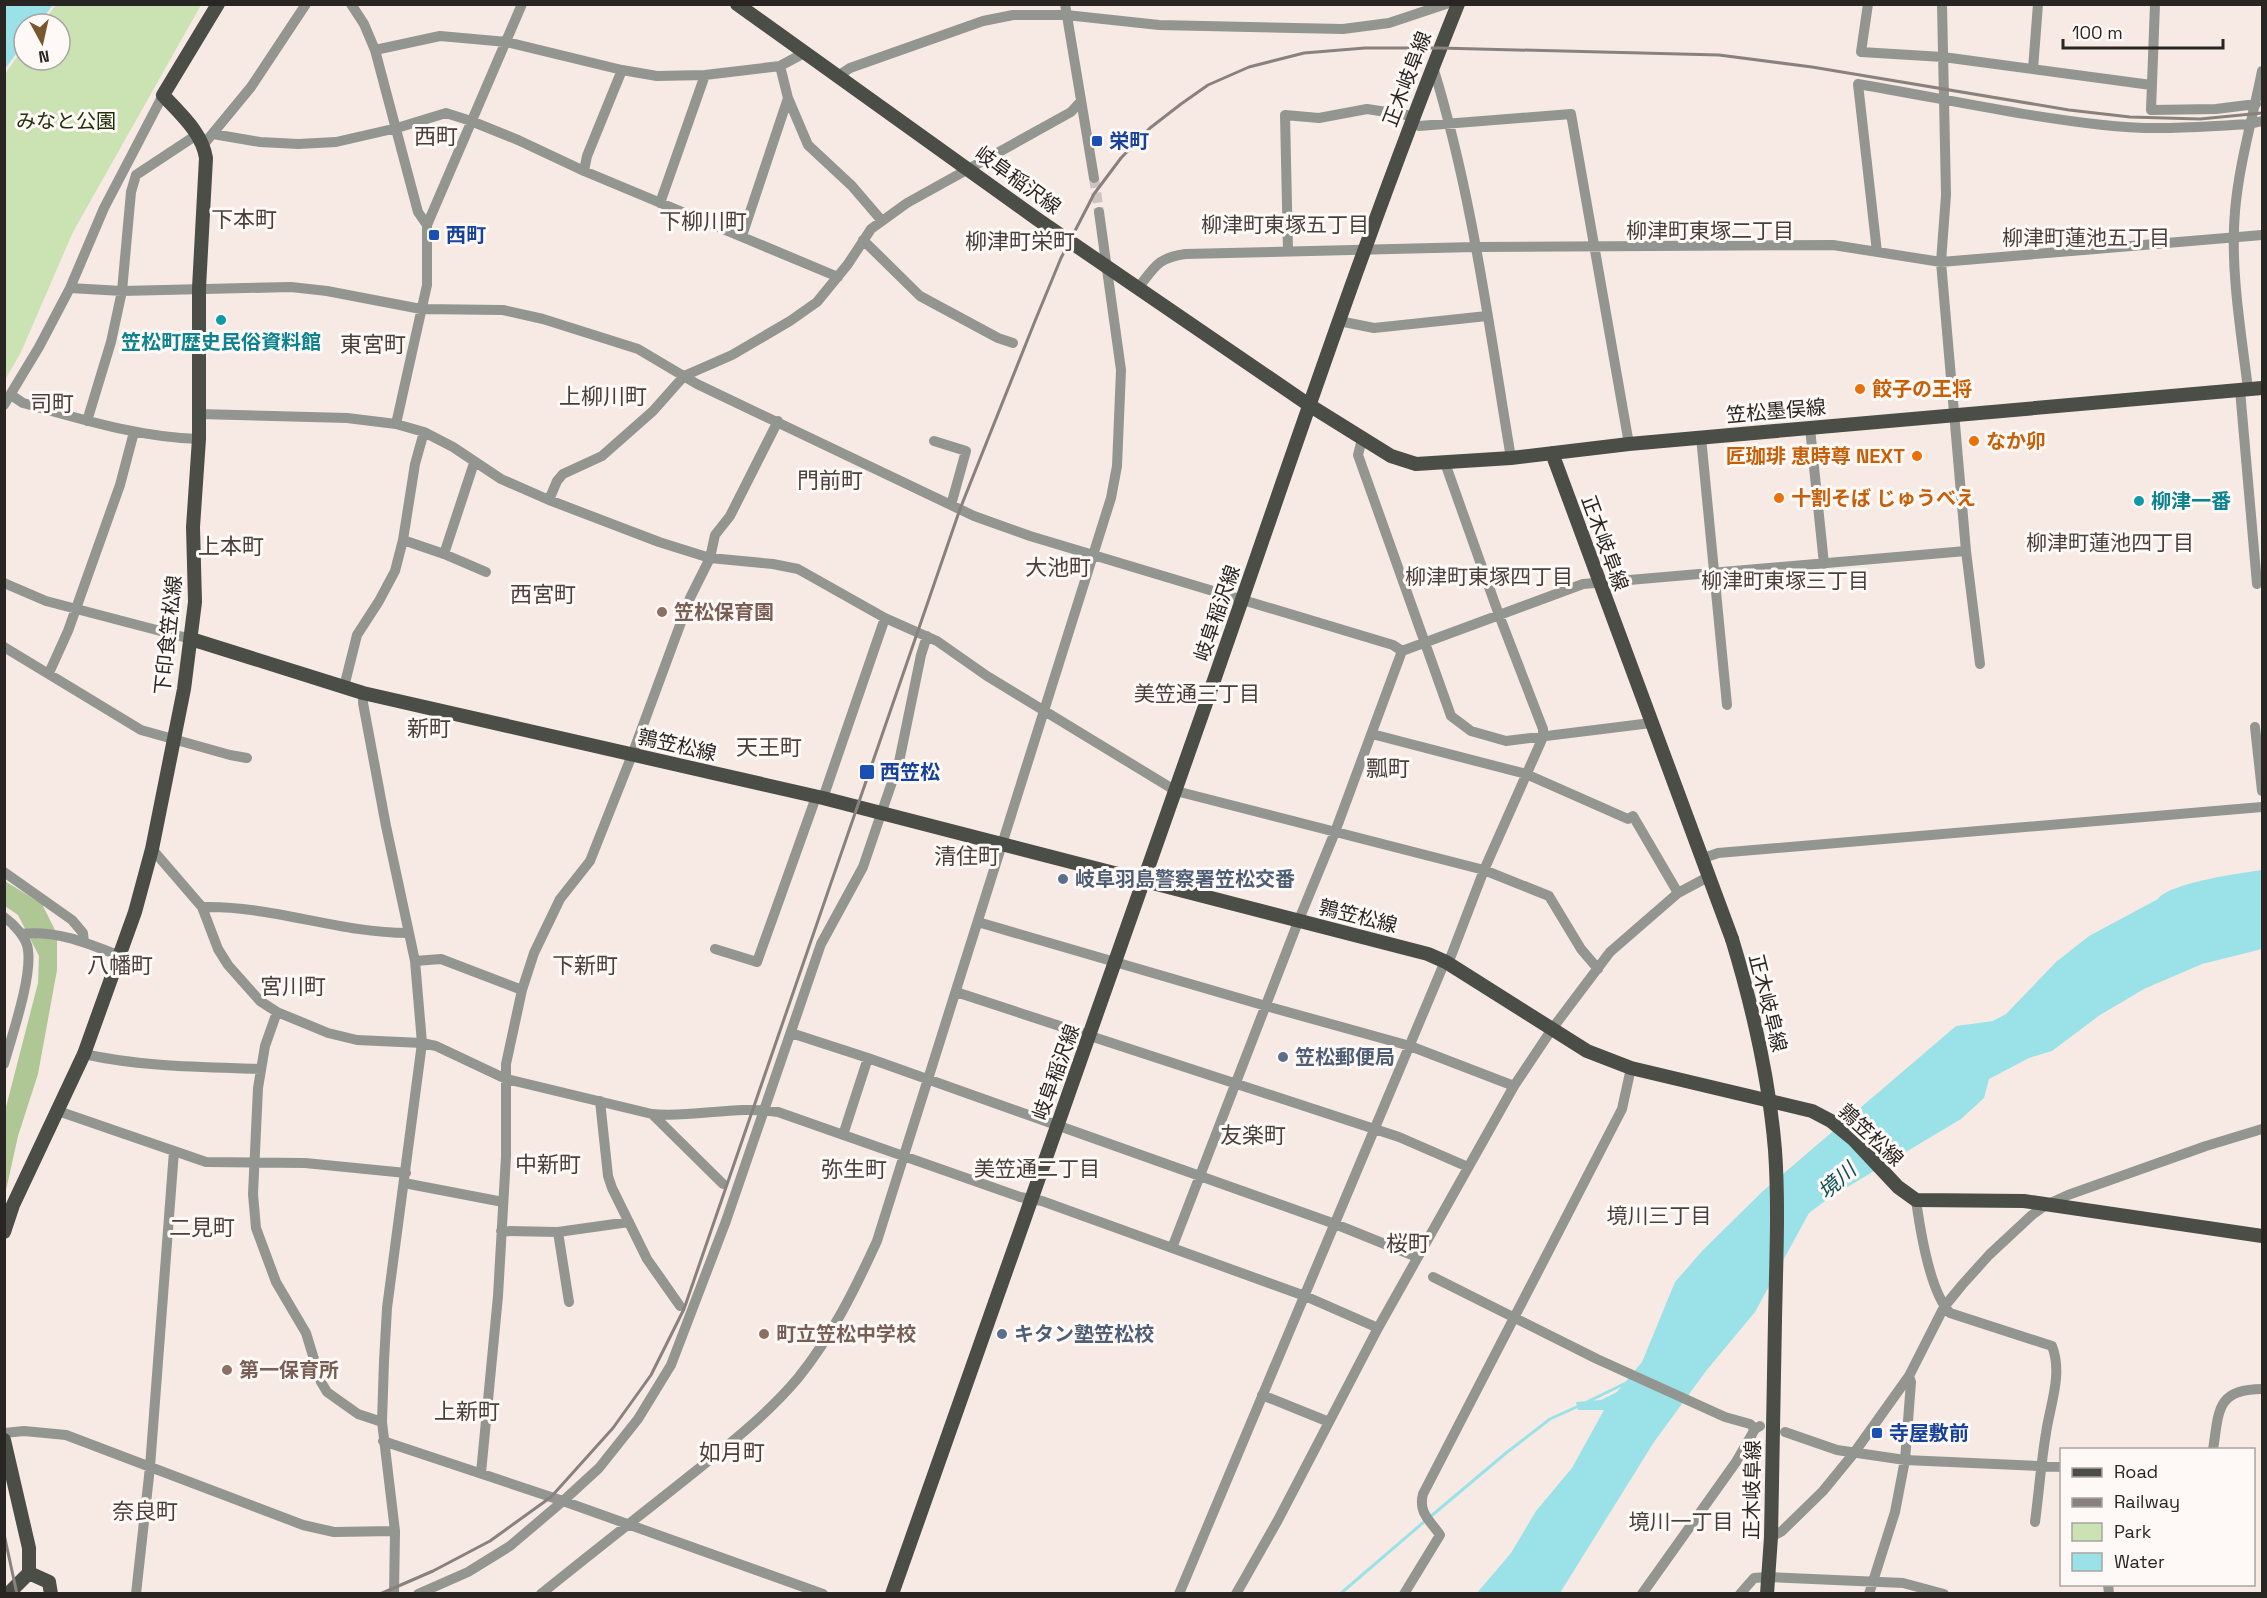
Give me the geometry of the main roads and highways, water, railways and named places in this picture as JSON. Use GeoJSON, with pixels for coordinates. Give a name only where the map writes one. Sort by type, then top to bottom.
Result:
{"type":"FeatureCollection","features":[{"type":"Feature","properties":{"kind":"main road","name":"下印食笠松線"},"geometry":{"type":"LineString","coordinates":[[4,1232],[12,1205],[84,1054],[135,912],[152,849],[183,689],[195,602],[193,527],[199,439],[200,288],[206,158],[205,138],[163,95],[218,4]]}},
{"type":"Feature","properties":{"kind":"main road","name":"岐阜稲沢線"},"geometry":{"type":"LineString","coordinates":[[737,4],[969,168],[1037,219],[1309,405],[1176,791],[892,1593]]}},
{"type":"Feature","properties":{"kind":"main road","name":"正木岐阜線"},"geometry":{"type":"LineString","coordinates":[[1309,405],[1412,119],[1458,4]]}},
{"type":"Feature","properties":{"kind":"main road","name":"笠松墨俣線"},"geometry":{"type":"LineString","coordinates":[[1309,405],[1362,439],[1403,461],[1416,464],[1511,458],[1701,437],[2262,388]]}},
{"type":"Feature","properties":{"kind":"main road","name":"正木岐阜線"},"geometry":{"type":"LineString","coordinates":[[1552,453],[1732,939],[1752,1006],[1767,1080],[1775,1150],[1777,1208],[1771,1537],[1767,1593]]}},
{"type":"Feature","properties":{"kind":"main road","name":"鶉笠松線"},"geometry":{"type":"LineString","coordinates":[[191,639],[363,693],[819,797],[1417,951],[1446,962],[1587,1051],[1630,1068],[1812,1112],[1831,1121],[1853,1139],[1898,1187],[1916,1200],[2024,1201],[2262,1236]]}},
{"type":"Feature","properties":{"kind":"main road"},"geometry":{"type":"LineString","coordinates":[[4,1440],[29,1548],[29,1573],[8,1593]]}},
{"type":"Feature","properties":{"kind":"main road"},"geometry":{"type":"LineString","coordinates":[[29,1573],[49,1582],[51,1593]]}},
{"type":"Feature","properties":{"kind":"water"},"geometry":{"type":"Polygon","coordinates":[[[5,4],[53,5],[47,12],[12,12],[12,59],[5,69],[5,4]]]}},
{"type":"Feature","properties":{"kind":"water","name":"境川"},"geometry":{"type":"Polygon","coordinates":[[[2262,870],[2262,949],[2202,964],[2144,989],[2100,1015],[2052,1051],[2029,1058],[1989,1079],[1984,1098],[1961,1119],[1829,1198],[1809,1213],[1755,1312],[1706,1371],[1654,1442],[1560,1593],[1476,1594],[1511,1553],[1536,1511],[1572,1468],[1604,1410],[1578,1410],[1576,1402],[1601,1400],[1617,1392],[1642,1362],[1675,1282],[1703,1250],[1763,1191],[1956,1026],[1993,1021],[2006,1014],[2056,962],[2089,936],[2176,888],[2262,870]]]}},
{"type":"Feature","properties":{"kind":"waterway"},"geometry":{"type":"LineString","coordinates":[[1587,1402],[1626,1383]]}},
{"type":"Feature","properties":{"kind":"waterway"},"geometry":{"type":"LineString","coordinates":[[1430,1517],[1550,1419],[1581,1405]]}},
{"type":"Feature","properties":{"kind":"waterway"},"geometry":{"type":"LineString","coordinates":[[1340,1594],[1425,1521]]}},
{"type":"Feature","properties":{"kind":"tunnel"},"geometry":{"type":"LineString","coordinates":[[1094,178],[1099,212]]}},
{"type":"Feature","properties":{"kind":"railway"},"geometry":{"type":"LineString","coordinates":[[380,1594],[433,1571],[490,1541],[551,1497],[613,1428],[651,1375],[684,1309],[960,509],[1035,321],[1061,258],[1094,194],[1121,158],[1150,128],[1208,85],[1249,67],[1304,53],[1365,48],[1719,55],[1812,67],[2069,110],[2130,117],[2200,119],[2262,113]]}},
{"type":"Feature","properties":{"kind":"railway"},"geometry":{"type":"LineString","coordinates":[[4,1534],[17,1594]]}},
{"type":"Feature","properties":{"kind":"place","name":"栄町"},"geometry":{"type":"Point","coordinates":[1097,141]}},
{"type":"Feature","properties":{"kind":"place","name":"西町"},"geometry":{"type":"Point","coordinates":[434,235]}},
{"type":"Feature","properties":{"kind":"place","name":"笠松町歴史民俗資料館"},"geometry":{"type":"Point","coordinates":[221,320]}},
{"type":"Feature","properties":{"kind":"place","name":"餃子の王将"},"geometry":{"type":"Point","coordinates":[1860,389]}},
{"type":"Feature","properties":{"kind":"place","name":"なか卯"},"geometry":{"type":"Point","coordinates":[1974,441]}},
{"type":"Feature","properties":{"kind":"place","name":"匠珈琲 恵時尊 NEXT"},"geometry":{"type":"Point","coordinates":[1917,456]}},
{"type":"Feature","properties":{"kind":"place","name":"十割そば じゅうべえ"},"geometry":{"type":"Point","coordinates":[1779,498]}},
{"type":"Feature","properties":{"kind":"place","name":"柳津一番"},"geometry":{"type":"Point","coordinates":[2139,501]}},
{"type":"Feature","properties":{"kind":"place","name":"笠松保育園"},"geometry":{"type":"Point","coordinates":[662,612]}},
{"type":"Feature","properties":{"kind":"place","name":"西笠松"},"geometry":{"type":"Point","coordinates":[867,772]}},
{"type":"Feature","properties":{"kind":"place","name":"岐阜羽島警察署笠松交番"},"geometry":{"type":"Point","coordinates":[1063,879]}},
{"type":"Feature","properties":{"kind":"place","name":"笠松郵便局"},"geometry":{"type":"Point","coordinates":[1283,1057]}},
{"type":"Feature","properties":{"kind":"place","name":"町立笠松中学校"},"geometry":{"type":"Point","coordinates":[764,1334]}},
{"type":"Feature","properties":{"kind":"place","name":"キタン塾笠松校"},"geometry":{"type":"Point","coordinates":[1002,1334]}},
{"type":"Feature","properties":{"kind":"place","name":"第一保育所"},"geometry":{"type":"Point","coordinates":[227,1370]}},
{"type":"Feature","properties":{"kind":"place","name":"寺屋敷前"},"geometry":{"type":"Point","coordinates":[1877,1433]}},
{"type":"Feature","properties":{"kind":"district","name":"西町"},"geometry":{"type":"Point","coordinates":[436,136]}},
{"type":"Feature","properties":{"kind":"district","name":"下本町"},"geometry":{"type":"Point","coordinates":[244,219]}},
{"type":"Feature","properties":{"kind":"district","name":"下柳川町"},"geometry":{"type":"Point","coordinates":[703,221]}},
{"type":"Feature","properties":{"kind":"district","name":"柳津町東塚五丁目"},"geometry":{"type":"Point","coordinates":[1285,225]}},
{"type":"Feature","properties":{"kind":"district","name":"柳津町東塚二丁目"},"geometry":{"type":"Point","coordinates":[1710,231]}},
{"type":"Feature","properties":{"kind":"district","name":"柳津町蓮池五丁目"},"geometry":{"type":"Point","coordinates":[2086,238]}},
{"type":"Feature","properties":{"kind":"district","name":"柳津町栄町"},"geometry":{"type":"Point","coordinates":[1020,241]}},
{"type":"Feature","properties":{"kind":"district","name":"東宮町"},"geometry":{"type":"Point","coordinates":[373,344]}},
{"type":"Feature","properties":{"kind":"district","name":"上柳川町"},"geometry":{"type":"Point","coordinates":[603,396]}},
{"type":"Feature","properties":{"kind":"district","name":"司町"},"geometry":{"type":"Point","coordinates":[52,403]}},
{"type":"Feature","properties":{"kind":"district","name":"門前町"},"geometry":{"type":"Point","coordinates":[830,480]}},
{"type":"Feature","properties":{"kind":"district","name":"柳津町蓮池四丁目"},"geometry":{"type":"Point","coordinates":[2110,543]}},
{"type":"Feature","properties":{"kind":"district","name":"上本町"},"geometry":{"type":"Point","coordinates":[231,546]}},
{"type":"Feature","properties":{"kind":"district","name":"大池町"},"geometry":{"type":"Point","coordinates":[1058,567]}},
{"type":"Feature","properties":{"kind":"district","name":"柳津町東塚四丁目"},"geometry":{"type":"Point","coordinates":[1489,577]}},
{"type":"Feature","properties":{"kind":"district","name":"柳津町東塚三丁目"},"geometry":{"type":"Point","coordinates":[1785,581]}},
{"type":"Feature","properties":{"kind":"district","name":"西宮町"},"geometry":{"type":"Point","coordinates":[543,594]}},
{"type":"Feature","properties":{"kind":"district","name":"美笠通三丁目"},"geometry":{"type":"Point","coordinates":[1197,694]}},
{"type":"Feature","properties":{"kind":"district","name":"新町"},"geometry":{"type":"Point","coordinates":[429,728]}},
{"type":"Feature","properties":{"kind":"district","name":"天王町"},"geometry":{"type":"Point","coordinates":[769,747]}},
{"type":"Feature","properties":{"kind":"district","name":"瓢町"},"geometry":{"type":"Point","coordinates":[1388,768]}},
{"type":"Feature","properties":{"kind":"district","name":"清住町"},"geometry":{"type":"Point","coordinates":[967,856]}},
{"type":"Feature","properties":{"kind":"district","name":"八幡町"},"geometry":{"type":"Point","coordinates":[120,965]}},
{"type":"Feature","properties":{"kind":"district","name":"下新町"},"geometry":{"type":"Point","coordinates":[585,965]}},
{"type":"Feature","properties":{"kind":"district","name":"宮川町"},"geometry":{"type":"Point","coordinates":[293,986]}},
{"type":"Feature","properties":{"kind":"district","name":"友楽町"},"geometry":{"type":"Point","coordinates":[1253,1135]}},
{"type":"Feature","properties":{"kind":"district","name":"中新町"},"geometry":{"type":"Point","coordinates":[548,1164]}},
{"type":"Feature","properties":{"kind":"district","name":"弥生町"},"geometry":{"type":"Point","coordinates":[854,1169]}},
{"type":"Feature","properties":{"kind":"district","name":"美笠通二丁目"},"geometry":{"type":"Point","coordinates":[1037,1169]}},
{"type":"Feature","properties":{"kind":"district","name":"境川三丁目"},"geometry":{"type":"Point","coordinates":[1659,1216]}},
{"type":"Feature","properties":{"kind":"district","name":"二見町"},"geometry":{"type":"Point","coordinates":[202,1227]}},
{"type":"Feature","properties":{"kind":"district","name":"桜町"},"geometry":{"type":"Point","coordinates":[1408,1243]}},
{"type":"Feature","properties":{"kind":"district","name":"上新町"},"geometry":{"type":"Point","coordinates":[467,1411]}},
{"type":"Feature","properties":{"kind":"district","name":"如月町"},"geometry":{"type":"Point","coordinates":[732,1452]}},
{"type":"Feature","properties":{"kind":"district","name":"奈良町"},"geometry":{"type":"Point","coordinates":[145,1511]}},
{"type":"Feature","properties":{"kind":"district","name":"境川一丁目"},"geometry":{"type":"Point","coordinates":[1681,1522]}},
{"type":"Feature","properties":{"kind":"park label","name":"みなと公園"},"geometry":{"type":"Point","coordinates":[66,121]}}]}
